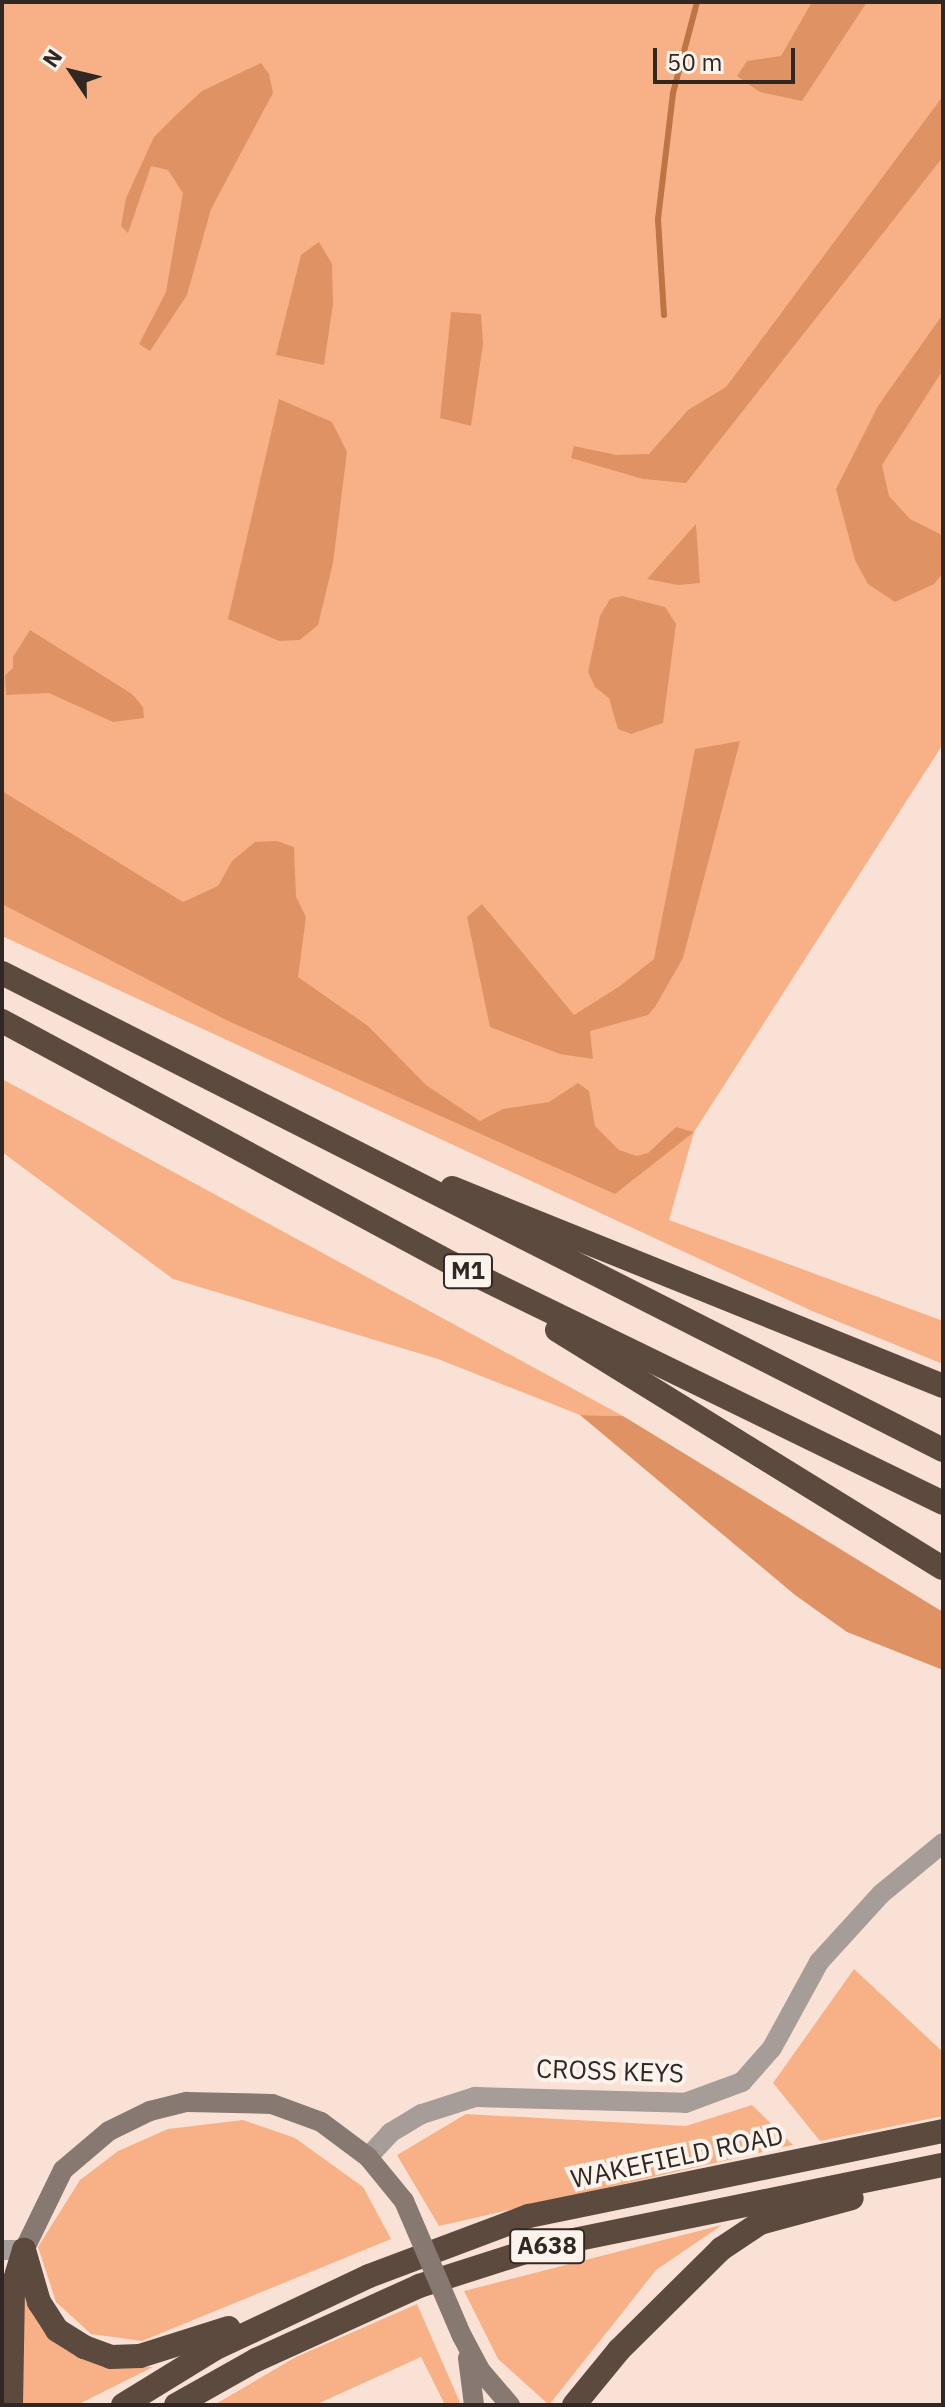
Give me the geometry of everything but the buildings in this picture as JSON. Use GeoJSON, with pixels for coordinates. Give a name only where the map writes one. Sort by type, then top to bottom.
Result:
{"type":"FeatureCollection","features":[{"type":"Feature","properties":{"kind":"highway","name":"M1"},"geometry":{"type":"LineString","coordinates":[[2,973],[290,1122],[943,1450]]}},
{"type":"Feature","properties":{"kind":"highway","name":"M1"},"geometry":{"type":"LineString","coordinates":[[2,1021],[451,1263],[943,1503]]}},
{"type":"Feature","properties":{"kind":"highway"},"geometry":{"type":"LineString","coordinates":[[290,1122],[943,1386]]}},
{"type":"Feature","properties":{"kind":"highway"},"geometry":{"type":"LineString","coordinates":[[451,1263],[943,1568]]}},
{"type":"Feature","properties":{"kind":"highway","name":"WAKEFIELD ROAD"},"geometry":{"type":"LineString","coordinates":[[369,2276],[529,2216],[943,2131]]}},
{"type":"Feature","properties":{"kind":"highway","name":"A638"},"geometry":{"type":"LineString","coordinates":[[176,2405],[256,2360],[419,2286],[544,2246],[943,2165]]}},
{"type":"Feature","properties":{"kind":"highway"},"geometry":{"type":"LineString","coordinates":[[574,2405],[671,2297],[721,2249],[760,2223],[943,2173]]}},
{"type":"Feature","properties":{"kind":"highway"},"geometry":{"type":"LineString","coordinates":[[11,2405],[13,2250]]}},
{"type":"Feature","properties":{"kind":"highway","name":"A638"},"geometry":{"type":"LineString","coordinates":[[13,2250],[57,2330],[111,2357],[168,2350],[369,2276]]}},
{"type":"Feature","properties":{"kind":"highway","name":"A638"},"geometry":{"type":"LineString","coordinates":[[123,2405],[214,2349],[369,2276]]}},
{"type":"Feature","properties":{"kind":"main road"},"geometry":{"type":"LineString","coordinates":[[13,2250],[63,2170],[109,2131],[150,2111],[187,2102],[272,2104],[321,2122],[368,2157],[404,2201],[462,2336],[480,2370],[510,2405]]}},
{"type":"Feature","properties":{"kind":"main road"},"geometry":{"type":"LineString","coordinates":[[462,2336],[474,2405]]}},
{"type":"Feature","properties":{"kind":"street","name":"CROSS KEYS"},"geometry":{"type":"LineString","coordinates":[[368,2157],[390,2133],[422,2114],[475,2097],[685,2103],[742,2082],[772,2048],[819,1962],[881,1894],[943,1843]]}},
{"type":"Feature","properties":{"kind":"shaded area"},"geometry":{"type":"Polygon","coordinates":[[[2,2],[943,2],[943,744],[694,1132],[669,1220],[943,1321],[943,1364],[812,1311],[2,936],[2,2]]]}},
{"type":"Feature","properties":{"kind":"shaded area"},"geometry":{"type":"Polygon","coordinates":[[[812,2],[867,2],[802,101],[760,92],[737,76],[747,61],[781,56],[812,2]]]}},
{"type":"Feature","properties":{"kind":"shaded area"},"geometry":{"type":"Polygon","coordinates":[[[261,63],[269,74],[273,93],[211,209],[187,295],[150,351],[139,344],[166,292],[183,193],[168,170],[151,166],[128,233],[121,226],[126,198],[154,137],[177,114],[202,91],[261,63]]]}},
{"type":"Feature","properties":{"kind":"shaded area"},"geometry":{"type":"Polygon","coordinates":[[[943,96],[943,157],[686,483],[643,479],[571,458],[574,446],[616,455],[649,454],[688,410],[726,387],[943,96]]]}},
{"type":"Feature","properties":{"kind":"shaded area"},"geometry":{"type":"Polygon","coordinates":[[[319,242],[332,264],[333,304],[324,365],[276,355],[301,255],[319,242]]]}},
{"type":"Feature","properties":{"kind":"shaded area"},"geometry":{"type":"Polygon","coordinates":[[[451,312],[481,314],[483,344],[471,426],[440,418],[451,312]]]}},
{"type":"Feature","properties":{"kind":"shaded area"},"geometry":{"type":"Polygon","coordinates":[[[943,314],[943,370],[882,465],[889,496],[910,519],[942,535],[943,573],[934,584],[895,602],[868,584],[855,560],[836,489],[878,406],[943,314]]]}},
{"type":"Feature","properties":{"kind":"shaded area"},"geometry":{"type":"Polygon","coordinates":[[[279,399],[332,422],[347,452],[333,563],[318,625],[300,640],[279,641],[228,619],[279,399]]]}},
{"type":"Feature","properties":{"kind":"shaded area"},"geometry":{"type":"Polygon","coordinates":[[[696,524],[700,583],[678,585],[647,579],[696,524]]]}},
{"type":"Feature","properties":{"kind":"shaded area"},"geometry":{"type":"Polygon","coordinates":[[[622,596],[665,607],[676,624],[663,723],[631,734],[618,729],[609,698],[595,687],[588,672],[600,616],[610,599],[622,596]]]}},
{"type":"Feature","properties":{"kind":"shaded area"},"geometry":{"type":"Polygon","coordinates":[[[30,630],[132,694],[143,707],[144,718],[113,722],[49,693],[6,695],[5,675],[13,668],[13,657],[30,630]]]}},
{"type":"Feature","properties":{"kind":"shaded area"},"geometry":{"type":"Polygon","coordinates":[[[740,741],[683,958],[655,1007],[648,1015],[590,1031],[593,1059],[560,1054],[490,1027],[467,917],[482,904],[574,1015],[620,986],[654,959],[695,749],[740,741]]]}},
{"type":"Feature","properties":{"kind":"shaded area"},"geometry":{"type":"Polygon","coordinates":[[[2,791],[183,902],[218,886],[232,861],[255,842],[277,841],[294,847],[296,897],[306,917],[298,977],[368,1026],[426,1085],[480,1121],[503,1109],[549,1102],[578,1083],[589,1091],[595,1126],[619,1150],[637,1156],[648,1153],[676,1127],[694,1132],[615,1194],[226,1020],[2,904],[2,791]]]}},
{"type":"Feature","properties":{"kind":"shaded area"},"geometry":{"type":"Polygon","coordinates":[[[2,1079],[623,1416],[580,1415],[438,1359],[173,1279],[2,1152],[2,1079]]]}},
{"type":"Feature","properties":{"kind":"shaded area"},"geometry":{"type":"Polygon","coordinates":[[[580,1415],[623,1416],[943,1612],[943,1670],[847,1632],[795,1595],[580,1415]]]}},
{"type":"Feature","properties":{"kind":"shaded area"},"geometry":{"type":"Polygon","coordinates":[[[854,1969],[943,2052],[943,2116],[820,2141],[773,2083],[854,1969]]]}},
{"type":"Feature","properties":{"kind":"shaded area"},"geometry":{"type":"Polygon","coordinates":[[[752,2105],[793,2145],[439,2226],[397,2155],[466,2114],[686,2126],[752,2105]]]}},
{"type":"Feature","properties":{"kind":"shaded area"},"geometry":{"type":"Polygon","coordinates":[[[243,2120],[295,2138],[363,2187],[391,2239],[142,2341],[91,2334],[56,2302],[38,2247],[80,2180],[118,2151],[168,2129],[243,2120]]]}},
{"type":"Feature","properties":{"kind":"shaded area"},"geometry":{"type":"Polygon","coordinates":[[[722,2225],[656,2270],[549,2405],[498,2359],[464,2291],[722,2225]]]}},
{"type":"Feature","properties":{"kind":"shaded area"},"geometry":{"type":"Polygon","coordinates":[[[24,2293],[39,2325],[66,2350],[103,2365],[153,2367],[77,2405],[21,2405],[24,2293]]]}},
{"type":"Feature","properties":{"kind":"shaded area"},"geometry":{"type":"Polygon","coordinates":[[[417,2304],[461,2405],[445,2405],[421,2357],[315,2405],[214,2405],[296,2357],[417,2304]]]}},
{"type":"Feature","properties":{"kind":"waterway"},"geometry":{"type":"LineString","coordinates":[[664,315],[658,219],[673,93],[697,2]]}}]}
